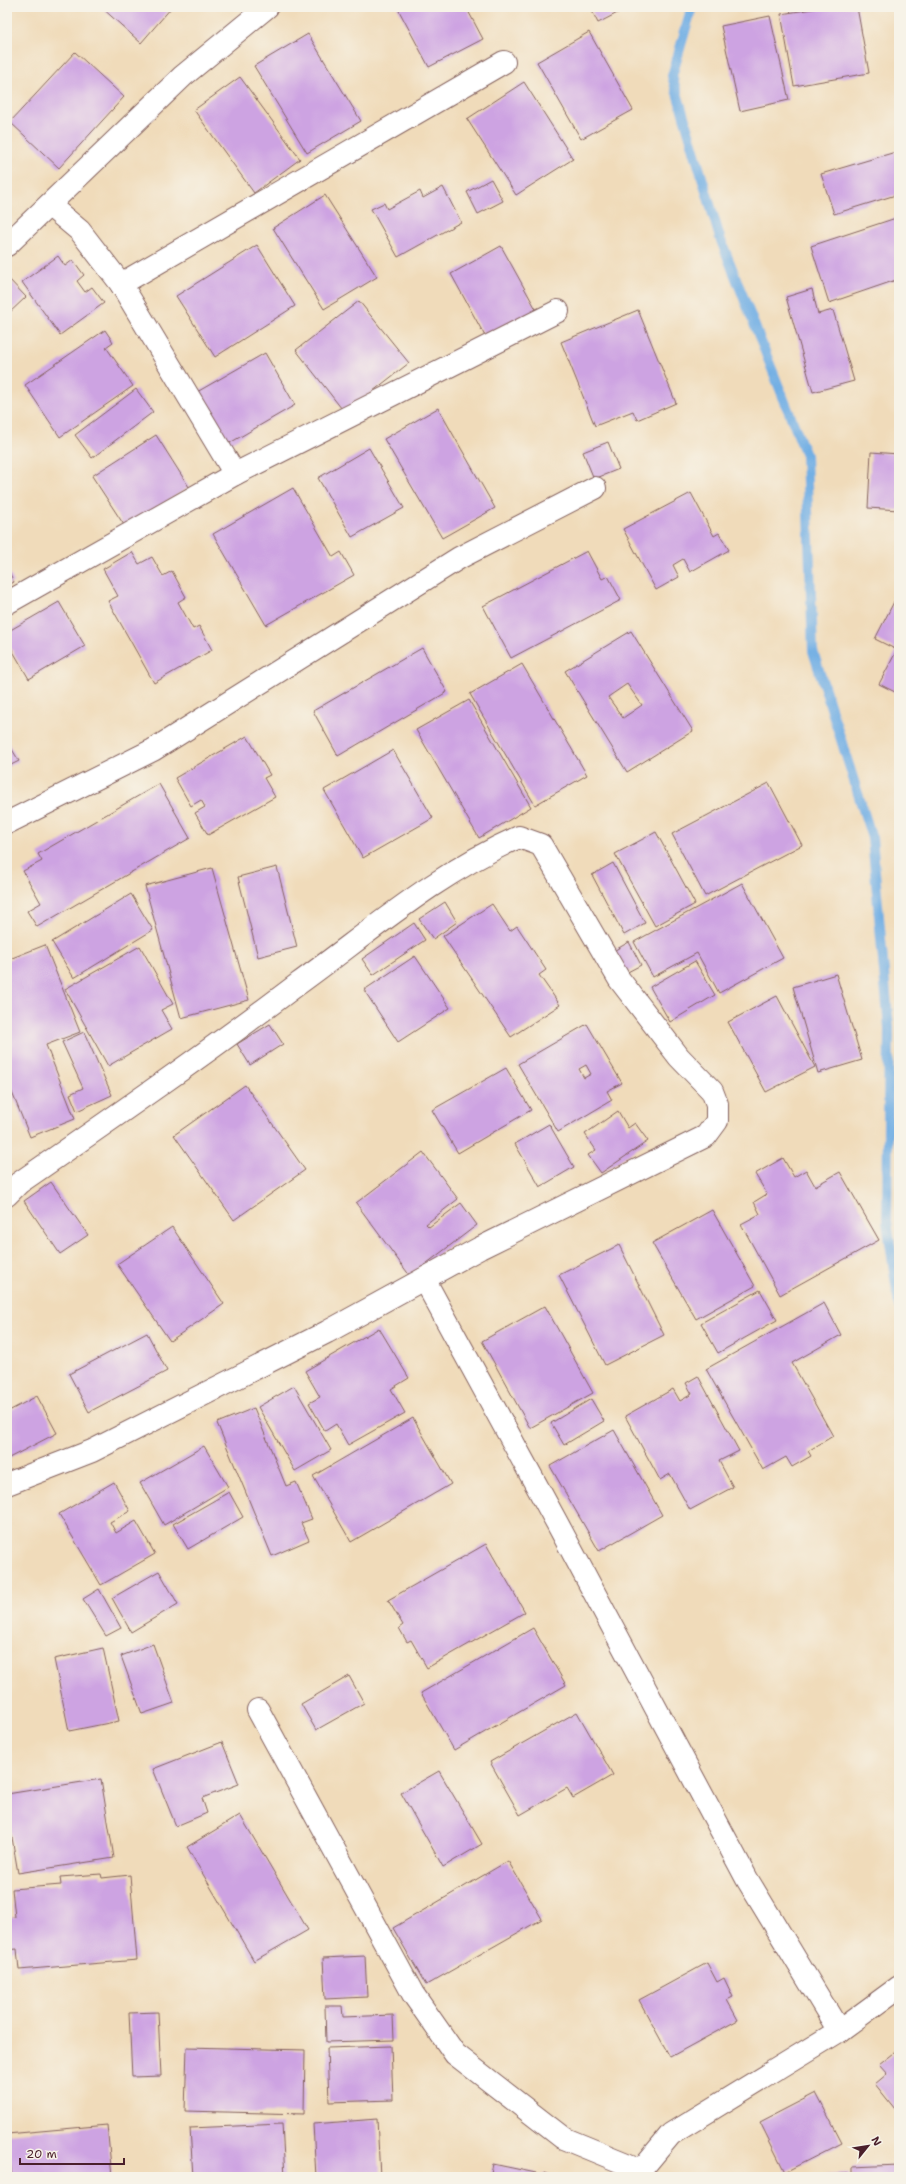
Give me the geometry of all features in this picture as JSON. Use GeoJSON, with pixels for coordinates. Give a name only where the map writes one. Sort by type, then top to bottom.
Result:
{"type":"FeatureCollection","features":[{"type":"Feature","properties":{"kind":"street"},"geometry":{"type":"LineString","coordinates":[[7,245],[183,76],[267,7]]}},
{"type":"Feature","properties":{"kind":"street"},"geometry":{"type":"LineString","coordinates":[[121,284],[504,62]]}},
{"type":"Feature","properties":{"kind":"street"},"geometry":{"type":"LineString","coordinates":[[49,205],[80,231],[121,284],[235,474]]}},
{"type":"Feature","properties":{"kind":"street"},"geometry":{"type":"LineString","coordinates":[[7,603],[235,474],[558,310]]}},
{"type":"Feature","properties":{"kind":"street"},"geometry":{"type":"LineString","coordinates":[[7,823],[153,750],[459,558],[595,488]]}},
{"type":"Feature","properties":{"kind":"street"},"geometry":{"type":"LineString","coordinates":[[7,1195],[19,1183],[187,1067],[407,901],[489,850],[519,836],[541,846],[618,979],[679,1057],[712,1091],[717,1104],[717,1121],[706,1136],[480,1248],[328,1332],[92,1451],[7,1484]]}},
{"type":"Feature","properties":{"kind":"street"},"geometry":{"type":"LineString","coordinates":[[424,1279],[558,1523],[747,1880],[839,2031]]}},
{"type":"Feature","properties":{"kind":"street"},"geometry":{"type":"LineString","coordinates":[[258,1710],[413,1994],[454,2054],[563,2138],[639,2173],[671,2134],[839,2031],[899,1987]]}},
{"type":"Feature","properties":{"kind":"building"},"geometry":{"type":"Polygon","coordinates":[[[101,7],[172,7],[141,43],[101,7]]]}},
{"type":"Feature","properties":{"kind":"building"},"geometry":{"type":"Polygon","coordinates":[[[397,7],[466,7],[483,39],[429,67],[397,7]]]}},
{"type":"Feature","properties":{"kind":"building"},"geometry":{"type":"Polygon","coordinates":[[[590,7],[629,7],[598,23],[590,7]]]}},
{"type":"Feature","properties":{"kind":"building"},"geometry":{"type":"Polygon","coordinates":[[[825,7],[857,7],[869,73],[794,86],[781,14],[825,7]]]}},
{"type":"Feature","properties":{"kind":"building"},"geometry":{"type":"Polygon","coordinates":[[[770,16],[789,100],[740,111],[721,26],[770,16]]]}},
{"type":"Feature","properties":{"kind":"building"},"geometry":{"type":"Polygon","coordinates":[[[589,32],[633,110],[581,139],[537,62],[589,32]]]}},
{"type":"Feature","properties":{"kind":"building"},"geometry":{"type":"Polygon","coordinates":[[[308,34],[361,121],[307,153],[254,66],[308,34]]]}},
{"type":"Feature","properties":{"kind":"building"},"geometry":{"type":"Polygon","coordinates":[[[75,52],[124,97],[59,168],[10,122],[75,52]]]}},
{"type":"Feature","properties":{"kind":"building"},"geometry":{"type":"Polygon","coordinates":[[[240,77],[300,159],[254,193],[194,110],[240,77]]]}},
{"type":"Feature","properties":{"kind":"building"},"geometry":{"type":"Polygon","coordinates":[[[524,82],[573,159],[516,195],[467,119],[524,82]]]}},
{"type":"Feature","properties":{"kind":"building"},"geometry":{"type":"Polygon","coordinates":[[[899,151],[899,194],[834,214],[821,174],[899,151]]]}},
{"type":"Feature","properties":{"kind":"building"},"geometry":{"type":"Polygon","coordinates":[[[491,179],[503,201],[478,214],[467,192],[491,179]]]}},
{"type":"Feature","properties":{"kind":"building"},"geometry":{"type":"Polygon","coordinates":[[[443,187],[461,222],[398,257],[371,209],[384,203],[387,209],[420,191],[423,198],[443,187]]]}},
{"type":"Feature","properties":{"kind":"building"},"geometry":{"type":"Polygon","coordinates":[[[325,195],[377,277],[324,309],[273,228],[325,195]]]}},
{"type":"Feature","properties":{"kind":"building"},"geometry":{"type":"Polygon","coordinates":[[[899,217],[899,279],[829,303],[811,246],[899,217]]]}},
{"type":"Feature","properties":{"kind":"building"},"geometry":{"type":"Polygon","coordinates":[[[257,245],[295,306],[215,357],[176,296],[257,245]]]}},
{"type":"Feature","properties":{"kind":"building"},"geometry":{"type":"Polygon","coordinates":[[[501,246],[537,311],[486,338],[451,274],[501,246]]]}},
{"type":"Feature","properties":{"kind":"building"},"geometry":{"type":"Polygon","coordinates":[[[58,256],[65,266],[73,260],[84,275],[77,281],[85,292],[92,287],[104,303],[60,335],[22,282],[58,256]]]}},
{"type":"Feature","properties":{"kind":"building"},"geometry":{"type":"Polygon","coordinates":[[[7,277],[26,297],[8,314],[7,313],[7,277]]]}},
{"type":"Feature","properties":{"kind":"building"},"geometry":{"type":"Polygon","coordinates":[[[812,289],[818,314],[833,310],[854,381],[813,392],[786,297],[812,289]]]}},
{"type":"Feature","properties":{"kind":"building"},"geometry":{"type":"Polygon","coordinates":[[[359,301],[409,363],[345,413],[296,350],[359,301]]]}},
{"type":"Feature","properties":{"kind":"building"},"geometry":{"type":"Polygon","coordinates":[[[638,310],[676,403],[637,420],[633,411],[595,426],[561,342],[638,310]]]}},
{"type":"Feature","properties":{"kind":"building"},"geometry":{"type":"Polygon","coordinates":[[[105,330],[113,342],[106,347],[133,386],[60,437],[25,385],[105,330]]]}},
{"type":"Feature","properties":{"kind":"building"},"geometry":{"type":"Polygon","coordinates":[[[265,353],[295,405],[228,444],[197,392],[265,353]]]}},
{"type":"Feature","properties":{"kind":"building"},"geometry":{"type":"Polygon","coordinates":[[[136,389],[153,412],[92,458],[75,435],[136,389]]]}},
{"type":"Feature","properties":{"kind":"building"},"geometry":{"type":"Polygon","coordinates":[[[438,408],[495,508],[442,538],[384,439],[438,408]]]}},
{"type":"Feature","properties":{"kind":"building"},"geometry":{"type":"Polygon","coordinates":[[[156,435],[189,487],[126,528],[92,476],[156,435]]]}},
{"type":"Feature","properties":{"kind":"building"},"geometry":{"type":"Polygon","coordinates":[[[608,442],[619,469],[594,479],[583,452],[608,442]]]}},
{"type":"Feature","properties":{"kind":"building"},"geometry":{"type":"Polygon","coordinates":[[[369,448],[404,508],[352,537],[318,478],[369,448]]]}},
{"type":"Feature","properties":{"kind":"building"},"geometry":{"type":"Polygon","coordinates":[[[871,452],[899,454],[899,510],[868,508],[871,452]]]}},
{"type":"Feature","properties":{"kind":"building"},"geometry":{"type":"Polygon","coordinates":[[[293,488],[333,557],[341,552],[354,575],[266,625],[213,534],[293,488]]]}},
{"type":"Feature","properties":{"kind":"building"},"geometry":{"type":"Polygon","coordinates":[[[691,493],[714,536],[719,533],[729,550],[690,572],[683,559],[673,565],[679,577],[656,590],[623,529],[691,493]]]}},
{"type":"Feature","properties":{"kind":"building"},"geometry":{"type":"Polygon","coordinates":[[[587,551],[602,579],[608,576],[621,600],[511,658],[483,606],[587,551]]]}},
{"type":"Feature","properties":{"kind":"building"},"geometry":{"type":"Polygon","coordinates":[[[132,552],[139,564],[152,557],[163,576],[172,571],[186,597],[178,602],[193,629],[199,626],[212,650],[154,683],[108,601],[118,596],[103,569],[132,552]]]}},
{"type":"Feature","properties":{"kind":"building"},"geometry":{"type":"Polygon","coordinates":[[[7,568],[14,582],[7,586],[7,568]]]}},
{"type":"Feature","properties":{"kind":"building"},"geometry":{"type":"Polygon","coordinates":[[[899,592],[899,694],[879,684],[897,650],[875,639],[899,592]]]}},
{"type":"Feature","properties":{"kind":"building"},"geometry":{"type":"Polygon","coordinates":[[[59,602],[85,646],[29,679],[7,641],[7,632],[59,602]]]}},
{"type":"Feature","properties":{"kind":"building"},"geometry":{"type":"Polygon","coordinates":[[[631,631],[693,731],[627,772],[565,671],[631,631]],[[627,684],[608,697],[623,718],[642,705],[627,684]]]}},
{"type":"Feature","properties":{"kind":"building"},"geometry":{"type":"Polygon","coordinates":[[[422,648],[447,692],[338,756],[313,711],[422,648]]]}},
{"type":"Feature","properties":{"kind":"building"},"geometry":{"type":"Polygon","coordinates":[[[522,664],[587,775],[535,805],[470,694],[522,664]]]}},
{"type":"Feature","properties":{"kind":"building"},"geometry":{"type":"Polygon","coordinates":[[[469,700],[531,807],[479,838],[416,730],[469,700]]]}},
{"type":"Feature","properties":{"kind":"building"},"geometry":{"type":"Polygon","coordinates":[[[247,736],[270,775],[264,778],[275,797],[208,835],[195,813],[205,807],[201,800],[191,806],[175,778],[247,736]]]}},
{"type":"Feature","properties":{"kind":"building"},"geometry":{"type":"Polygon","coordinates":[[[7,741],[19,761],[7,767],[7,741]]]}},
{"type":"Feature","properties":{"kind":"building"},"geometry":{"type":"Polygon","coordinates":[[[393,750],[433,818],[363,858],[324,790],[393,750]]]}},
{"type":"Feature","properties":{"kind":"building"},"geometry":{"type":"Polygon","coordinates":[[[769,783],[802,845],[705,896],[672,834],[769,783]]]}},
{"type":"Feature","properties":{"kind":"building"},"geometry":{"type":"Polygon","coordinates":[[[159,784],[190,838],[37,927],[27,911],[41,903],[23,871],[42,861],[38,854],[159,784]]]}},
{"type":"Feature","properties":{"kind":"building"},"geometry":{"type":"Polygon","coordinates":[[[656,832],[695,904],[655,926],[615,854],[656,832]]]}},
{"type":"Feature","properties":{"kind":"building"},"geometry":{"type":"Polygon","coordinates":[[[613,863],[645,923],[624,935],[592,875],[613,863]]]}},
{"type":"Feature","properties":{"kind":"building"},"geometry":{"type":"Polygon","coordinates":[[[277,867],[297,947],[258,957],[238,877],[277,867]]]}},
{"type":"Feature","properties":{"kind":"building"},"geometry":{"type":"Polygon","coordinates":[[[212,868],[249,1000],[181,1018],[145,886],[212,868]]]}},
{"type":"Feature","properties":{"kind":"building"},"geometry":{"type":"Polygon","coordinates":[[[742,883],[783,958],[719,993],[697,953],[653,977],[634,942],[742,883]]]}},
{"type":"Feature","properties":{"kind":"building"},"geometry":{"type":"Polygon","coordinates":[[[131,894],[153,930],[74,978],[52,942],[131,894]]]}},
{"type":"Feature","properties":{"kind":"building"},"geometry":{"type":"Polygon","coordinates":[[[445,902],[457,922],[433,939],[419,919],[445,902]]]}},
{"type":"Feature","properties":{"kind":"building"},"geometry":{"type":"Polygon","coordinates":[[[492,904],[510,931],[517,926],[546,970],[539,975],[560,1005],[511,1037],[443,936],[492,904]]]}},
{"type":"Feature","properties":{"kind":"building"},"geometry":{"type":"Polygon","coordinates":[[[414,923],[425,940],[373,975],[362,959],[414,923]]]}},
{"type":"Feature","properties":{"kind":"building"},"geometry":{"type":"Polygon","coordinates":[[[629,942],[641,965],[622,975],[610,953],[629,942]]]}},
{"type":"Feature","properties":{"kind":"building"},"geometry":{"type":"Polygon","coordinates":[[[45,945],[80,1032],[46,1045],[75,1119],[30,1137],[7,1080],[7,960],[45,945]]]}},
{"type":"Feature","properties":{"kind":"building"},"geometry":{"type":"Polygon","coordinates":[[[140,946],[173,1004],[161,1010],[172,1029],[108,1066],[65,989],[140,946]]]}},
{"type":"Feature","properties":{"kind":"building"},"geometry":{"type":"Polygon","coordinates":[[[415,956],[450,1008],[398,1042],[364,990],[415,956]]]}},
{"type":"Feature","properties":{"kind":"building"},"geometry":{"type":"Polygon","coordinates":[[[695,961],[715,995],[670,1022],[650,987],[695,961]]]}},
{"type":"Feature","properties":{"kind":"building"},"geometry":{"type":"Polygon","coordinates":[[[836,974],[862,1060],[818,1073],[793,987],[836,974]]]}},
{"type":"Feature","properties":{"kind":"building"},"geometry":{"type":"Polygon","coordinates":[[[777,996],[815,1067],[766,1092],[728,1022],[777,996]]]}},
{"type":"Feature","properties":{"kind":"building"},"geometry":{"type":"Polygon","coordinates":[[[270,1024],[283,1044],[250,1065],[237,1044],[270,1024]]]}},
{"type":"Feature","properties":{"kind":"building"},"geometry":{"type":"Polygon","coordinates":[[[587,1024],[622,1083],[607,1091],[612,1100],[558,1132],[518,1064],[587,1024]],[[586,1065],[579,1069],[584,1078],[591,1074],[586,1065]]]}},
{"type":"Feature","properties":{"kind":"building"},"geometry":{"type":"Polygon","coordinates":[[[84,1032],[112,1095],[77,1111],[70,1094],[83,1088],[62,1042],[84,1032]]]}},
{"type":"Feature","properties":{"kind":"building"},"geometry":{"type":"Polygon","coordinates":[[[506,1068],[531,1110],[458,1153],[432,1110],[506,1068]]]}},
{"type":"Feature","properties":{"kind":"building"},"geometry":{"type":"Polygon","coordinates":[[[245,1085],[305,1170],[234,1220],[174,1135],[245,1085]]]}},
{"type":"Feature","properties":{"kind":"building"},"geometry":{"type":"Polygon","coordinates":[[[618,1111],[628,1128],[635,1123],[648,1141],[601,1173],[588,1155],[596,1150],[585,1134],[618,1111]]]}},
{"type":"Feature","properties":{"kind":"building"},"geometry":{"type":"Polygon","coordinates":[[[549,1124],[574,1167],[540,1187],[515,1144],[549,1124]]]}},
{"type":"Feature","properties":{"kind":"building"},"geometry":{"type":"Polygon","coordinates":[[[423,1152],[458,1199],[426,1224],[429,1227],[461,1203],[477,1225],[410,1276],[356,1203],[423,1152]]]}},
{"type":"Feature","properties":{"kind":"building"},"geometry":{"type":"Polygon","coordinates":[[[783,1158],[794,1177],[806,1170],[815,1186],[840,1172],[879,1240],[780,1295],[741,1224],[760,1214],[754,1202],[767,1194],[755,1174],[783,1158]]]}},
{"type":"Feature","properties":{"kind":"building"},"geometry":{"type":"Polygon","coordinates":[[[51,1182],[88,1235],[60,1254],[24,1201],[51,1182]]]}},
{"type":"Feature","properties":{"kind":"building"},"geometry":{"type":"Polygon","coordinates":[[[712,1210],[755,1286],[696,1319],[652,1243],[712,1210]]]}},
{"type":"Feature","properties":{"kind":"building"},"geometry":{"type":"Polygon","coordinates":[[[172,1227],[224,1304],[170,1341],[117,1264],[172,1227]]]}},
{"type":"Feature","properties":{"kind":"building"},"geometry":{"type":"Polygon","coordinates":[[[619,1245],[664,1335],[605,1365],[559,1275],[619,1245]]]}},
{"type":"Feature","properties":{"kind":"building"},"geometry":{"type":"Polygon","coordinates":[[[760,1290],[777,1320],[718,1353],[701,1323],[760,1290]]]}},
{"type":"Feature","properties":{"kind":"building"},"geometry":{"type":"Polygon","coordinates":[[[824,1303],[841,1335],[792,1363],[833,1436],[808,1451],[811,1456],[792,1467],[786,1457],[763,1470],[706,1369],[824,1303]]]}},
{"type":"Feature","properties":{"kind":"building"},"geometry":{"type":"Polygon","coordinates":[[[545,1306],[593,1393],[530,1428],[482,1341],[545,1306]]]}},
{"type":"Feature","properties":{"kind":"building"},"geometry":{"type":"Polygon","coordinates":[[[379,1328],[409,1378],[391,1389],[405,1413],[348,1445],[336,1424],[325,1431],[309,1403],[320,1397],[305,1371],[379,1328]]]}},
{"type":"Feature","properties":{"kind":"building"},"geometry":{"type":"Polygon","coordinates":[[[147,1333],[167,1371],[89,1412],[69,1374],[147,1333]]]}},
{"type":"Feature","properties":{"kind":"building"},"geometry":{"type":"Polygon","coordinates":[[[698,1376],[739,1451],[719,1461],[733,1487],[690,1510],[670,1474],[660,1480],[625,1416],[673,1389],[680,1401],[692,1394],[686,1383],[698,1376]]]}},
{"type":"Feature","properties":{"kind":"building"},"geometry":{"type":"Polygon","coordinates":[[[294,1386],[331,1450],[295,1471],[258,1407],[294,1386]]]}},
{"type":"Feature","properties":{"kind":"building"},"geometry":{"type":"Polygon","coordinates":[[[37,1396],[57,1433],[7,1459],[7,1412],[37,1396]]]}},
{"type":"Feature","properties":{"kind":"building"},"geometry":{"type":"Polygon","coordinates":[[[591,1399],[604,1421],[564,1445],[551,1423],[591,1399]]]}},
{"type":"Feature","properties":{"kind":"building"},"geometry":{"type":"Polygon","coordinates":[[[254,1408],[286,1486],[296,1482],[312,1519],[301,1523],[309,1540],[272,1556],[217,1423],[254,1408]]]}},
{"type":"Feature","properties":{"kind":"building"},"geometry":{"type":"Polygon","coordinates":[[[413,1418],[451,1484],[351,1542],[313,1476],[413,1418]]]}},
{"type":"Feature","properties":{"kind":"building"},"geometry":{"type":"Polygon","coordinates":[[[614,1430],[662,1515],[599,1551],[550,1466],[614,1430]]]}},
{"type":"Feature","properties":{"kind":"building"},"geometry":{"type":"Polygon","coordinates":[[[204,1446],[228,1487],[164,1525],[140,1483],[204,1446]]]}},
{"type":"Feature","properties":{"kind":"building"},"geometry":{"type":"Polygon","coordinates":[[[114,1482],[130,1511],[110,1522],[116,1533],[136,1521],[155,1554],[101,1585],[59,1514],[114,1482]]]}},
{"type":"Feature","properties":{"kind":"building"},"geometry":{"type":"Polygon","coordinates":[[[229,1492],[243,1517],[188,1549],[173,1524],[229,1492]]]}},
{"type":"Feature","properties":{"kind":"building"},"geometry":{"type":"Polygon","coordinates":[[[486,1544],[525,1612],[427,1668],[411,1640],[407,1642],[399,1628],[403,1625],[388,1600],[486,1544]]]}},
{"type":"Feature","properties":{"kind":"building"},"geometry":{"type":"Polygon","coordinates":[[[159,1571],[178,1604],[131,1632],[112,1598],[159,1571]]]}},
{"type":"Feature","properties":{"kind":"building"},"geometry":{"type":"Polygon","coordinates":[[[99,1589],[121,1628],[106,1636],[83,1599],[99,1589]]]}},
{"type":"Feature","properties":{"kind":"building"},"geometry":{"type":"Polygon","coordinates":[[[533,1628],[566,1685],[454,1750],[421,1693],[533,1628]]]}},
{"type":"Feature","properties":{"kind":"building"},"geometry":{"type":"Polygon","coordinates":[[[153,1644],[174,1703],[142,1714],[121,1656],[153,1644]]]}},
{"type":"Feature","properties":{"kind":"building"},"geometry":{"type":"Polygon","coordinates":[[[103,1648],[119,1721],[69,1731],[54,1659],[103,1648]]]}},
{"type":"Feature","properties":{"kind":"building"},"geometry":{"type":"Polygon","coordinates":[[[349,1676],[364,1703],[316,1730],[301,1704],[349,1676]]]}},
{"type":"Feature","properties":{"kind":"building"},"geometry":{"type":"Polygon","coordinates":[[[577,1712],[613,1775],[573,1798],[567,1788],[520,1815],[490,1762],[577,1712]]]}},
{"type":"Feature","properties":{"kind":"building"},"geometry":{"type":"Polygon","coordinates":[[[222,1742],[239,1784],[202,1798],[207,1813],[176,1826],[153,1769],[222,1742]]]}},
{"type":"Feature","properties":{"kind":"building"},"geometry":{"type":"Polygon","coordinates":[[[439,1771],[482,1844],[443,1867],[401,1793],[439,1771]]]}},
{"type":"Feature","properties":{"kind":"building"},"geometry":{"type":"Polygon","coordinates":[[[101,1779],[114,1858],[18,1873],[7,1808],[7,1794],[101,1779]]]}},
{"type":"Feature","properties":{"kind":"building"},"geometry":{"type":"Polygon","coordinates":[[[240,1815],[308,1930],[254,1961],[187,1847],[240,1815]]]}},
{"type":"Feature","properties":{"kind":"building"},"geometry":{"type":"Polygon","coordinates":[[[508,1861],[542,1919],[426,1985],[393,1928],[508,1861]]]}},
{"type":"Feature","properties":{"kind":"building"},"geometry":{"type":"Polygon","coordinates":[[[101,1874],[102,1878],[130,1875],[137,1960],[19,1970],[17,1949],[7,1950],[7,1918],[15,1917],[12,1889],[61,1885],[60,1877],[101,1874]]]}},
{"type":"Feature","properties":{"kind":"building"},"geometry":{"type":"Polygon","coordinates":[[[365,1956],[367,1997],[325,1999],[323,1958],[365,1956]]]}},
{"type":"Feature","properties":{"kind":"building"},"geometry":{"type":"Polygon","coordinates":[[[707,1963],[717,1982],[724,1978],[733,1997],[727,2000],[738,2020],[670,2057],[639,2000],[707,1963]]]}},
{"type":"Feature","properties":{"kind":"building"},"geometry":{"type":"Polygon","coordinates":[[[325,2006],[342,2006],[343,2017],[393,2015],[394,2040],[326,2042],[325,2006]]]}},
{"type":"Feature","properties":{"kind":"building"},"geometry":{"type":"Polygon","coordinates":[[[158,2012],[161,2076],[132,2077],[129,2013],[158,2012]]]}},
{"type":"Feature","properties":{"kind":"building"},"geometry":{"type":"Polygon","coordinates":[[[391,2046],[393,2100],[329,2102],[327,2048],[391,2046]]]}},
{"type":"Feature","properties":{"kind":"building"},"geometry":{"type":"Polygon","coordinates":[[[187,2047],[305,2050],[304,2114],[185,2111],[187,2047]]]}},
{"type":"Feature","properties":{"kind":"building"},"geometry":{"type":"Polygon","coordinates":[[[899,2049],[899,2114],[875,2084],[887,2074],[879,2065],[899,2049]]]}},
{"type":"Feature","properties":{"kind":"building"},"geometry":{"type":"Polygon","coordinates":[[[816,2093],[842,2143],[785,2172],[760,2122],[816,2093]]]}},
{"type":"Feature","properties":{"kind":"building"},"geometry":{"type":"Polygon","coordinates":[[[377,2119],[380,2177],[316,2177],[313,2124],[377,2119]]]}},
{"type":"Feature","properties":{"kind":"building"},"geometry":{"type":"Polygon","coordinates":[[[282,2124],[285,2177],[193,2177],[190,2128],[282,2124]]]}},
{"type":"Feature","properties":{"kind":"building"},"geometry":{"type":"Polygon","coordinates":[[[107,2125],[112,2177],[12,2177],[7,2134],[107,2125]]]}},
{"type":"Feature","properties":{"kind":"building"},"geometry":{"type":"Polygon","coordinates":[[[493,2164],[536,2173],[536,2177],[490,2177],[493,2164]]]}},
{"type":"Feature","properties":{"kind":"building"},"geometry":{"type":"Polygon","coordinates":[[[899,2165],[899,2177],[852,2177],[852,2167],[899,2165]]]}},
{"type":"Feature","properties":{"kind":"building"},"geometry":{"type":"Polygon","coordinates":[[[544,2173],[554,2177],[543,2177],[544,2173]]]}},
{"type":"Feature","properties":{"kind":"building"},"geometry":{"type":"Polygon","coordinates":[[[848,2174],[848,2177],[827,2177],[826,2175],[848,2174]]]}},
{"type":"Feature","properties":{"kind":"waterway"},"geometry":{"type":"LineString","coordinates":[[692,7],[672,76],[720,238],[806,455],[813,651],[872,838],[889,1028],[887,1222],[899,1306]]}}]}
